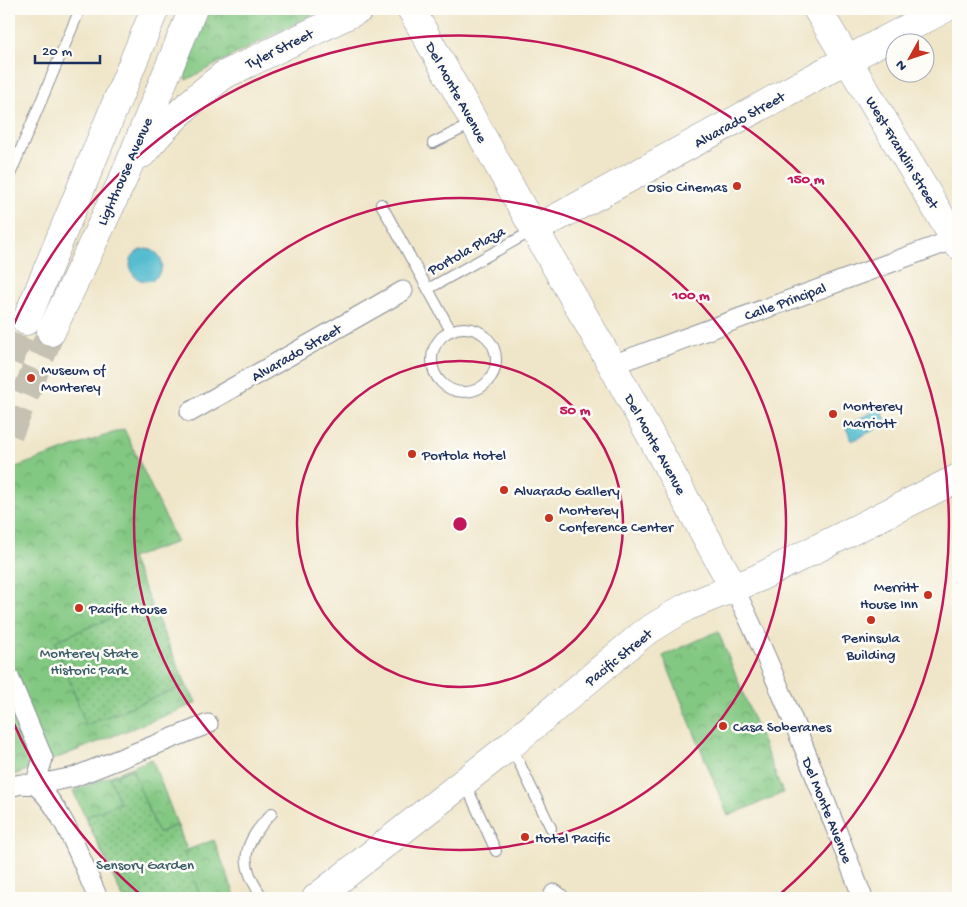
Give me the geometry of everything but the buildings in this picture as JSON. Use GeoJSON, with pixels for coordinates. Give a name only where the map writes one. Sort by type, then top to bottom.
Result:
{"type":"FeatureCollection","features":[{"type":"Feature","properties":{"kind":"main road","name":"Lighthouse Avenue"},"geometry":{"type":"LineString","coordinates":[[26,321],[155,9]]}},
{"type":"Feature","properties":{"kind":"main road","name":"Lighthouse Avenue"},"geometry":{"type":"LineString","coordinates":[[51,332],[124,177],[193,9]]}},
{"type":"Feature","properties":{"kind":"main road","name":"Tyler Street"},"geometry":{"type":"LineString","coordinates":[[124,177],[162,129],[199,94],[224,75],[360,9]]}},
{"type":"Feature","properties":{"kind":"main road","name":"Del Monte Avenue"},"geometry":{"type":"LineString","coordinates":[[411,9],[534,230],[612,365],[734,588]]}},
{"type":"Feature","properties":{"kind":"main road","name":"West Franklin Street"},"geometry":{"type":"LineString","coordinates":[[818,9],[957,241]]}},
{"type":"Feature","properties":{"kind":"main road","name":"Alvarado Street"},"geometry":{"type":"LineString","coordinates":[[534,230],[944,9]]}},
{"type":"Feature","properties":{"kind":"main road","name":"Pacific Street"},"geometry":{"type":"LineString","coordinates":[[316,898],[511,745],[644,633],[686,607],[756,579],[958,478]]}},
{"type":"Feature","properties":{"kind":"street","name":"Calle Principal"},"geometry":{"type":"LineString","coordinates":[[612,365],[957,241]]}},
{"type":"Feature","properties":{"kind":"street","name":"Alvarado Street"},"geometry":{"type":"LineString","coordinates":[[190,412],[403,291]]}},
{"type":"Feature","properties":{"kind":"street","name":"Del Monte Avenue"},"geometry":{"type":"LineString","coordinates":[[734,588],[806,754],[863,898]]}},
{"type":"Feature","properties":{"kind":"street"},"geometry":{"type":"LineString","coordinates":[[9,677],[43,758],[36,785]]}},
{"type":"Feature","properties":{"kind":"street"},"geometry":{"type":"LineString","coordinates":[[9,787],[21,784],[36,785],[74,777],[208,724]]}},
{"type":"Feature","properties":{"kind":"street"},"geometry":{"type":"LineString","coordinates":[[36,785],[45,792],[62,818],[98,898]]}},
{"type":"Feature","properties":{"kind":"lane"},"geometry":{"type":"LineString","coordinates":[[9,177],[80,9]]}},
{"type":"Feature","properties":{"kind":"lane"},"geometry":{"type":"LineString","coordinates":[[433,143],[474,123]]}},
{"type":"Feature","properties":{"kind":"lane"},"geometry":{"type":"LineString","coordinates":[[381,204],[428,288]]}},
{"type":"Feature","properties":{"kind":"lane","name":"Portola Plaza"},"geometry":{"type":"LineString","coordinates":[[450,330],[428,288],[534,230]]}},
{"type":"Feature","properties":{"kind":"lane"},"geometry":{"type":"LineString","coordinates":[[471,328],[481,332],[489,339],[494,348],[496,368],[485,384],[477,389],[468,392],[449,388],[436,375],[432,354],[442,336],[450,330],[471,328]]}},
{"type":"Feature","properties":{"kind":"lane"},"geometry":{"type":"LineString","coordinates":[[511,745],[551,828]]}},
{"type":"Feature","properties":{"kind":"lane"},"geometry":{"type":"LineString","coordinates":[[464,782],[496,852]]}},
{"type":"Feature","properties":{"kind":"lane"},"geometry":{"type":"LineString","coordinates":[[263,898],[255,887],[247,868],[247,848],[258,827],[272,813]]}},
{"type":"Feature","properties":{"kind":"green space"},"geometry":{"type":"Polygon","coordinates":[[[210,9],[323,9],[186,80],[185,75],[210,9]]]}},
{"type":"Feature","properties":{"kind":"green space","name":"Monterey State Historic Park"},"geometry":{"type":"Polygon","coordinates":[[[124,429],[177,542],[131,558],[186,685],[197,703],[9,777],[9,464],[16,467],[124,429]]]}},
{"type":"Feature","properties":{"kind":"green space"},"geometry":{"type":"Polygon","coordinates":[[[152,607],[186,685],[86,725],[55,641],[131,610],[133,615],[152,607]]]}},
{"type":"Feature","properties":{"kind":"green space"},"geometry":{"type":"Polygon","coordinates":[[[718,631],[783,793],[728,816],[663,656],[718,631]]]}},
{"type":"Feature","properties":{"kind":"green space","name":"Sensory Garden"},"geometry":{"type":"Polygon","coordinates":[[[152,759],[187,850],[214,840],[236,898],[123,898],[73,791],[152,759]]]}},
{"type":"Feature","properties":{"kind":"green space","name":"Sensory Garden"},"geometry":{"type":"Polygon","coordinates":[[[132,769],[158,833],[177,825],[188,852],[184,853],[201,898],[123,898],[86,817],[120,803],[110,778],[132,769]]]}},
{"type":"Feature","properties":{"kind":"water"},"geometry":{"type":"Polygon","coordinates":[[[146,249],[157,254],[162,265],[157,276],[146,281],[135,276],[130,265],[135,254],[146,249]]]}},
{"type":"Feature","properties":{"kind":"water"},"geometry":{"type":"Polygon","coordinates":[[[880,408],[888,423],[852,441],[845,426],[880,408]]]}},
{"type":"Feature","properties":{"kind":"tunnel"},"geometry":{"type":"LineString","coordinates":[[9,361],[26,321]]}},
{"type":"Feature","properties":{"kind":"tunnel"},"geometry":{"type":"LineString","coordinates":[[9,434],[51,332]]}},
{"type":"Feature","properties":{"kind":"place","name":"Osio Cinemas"},"geometry":{"type":"Point","coordinates":[737,186]}},
{"type":"Feature","properties":{"kind":"place","name":"Museum of Monterey"},"geometry":{"type":"Point","coordinates":[31,378]}},
{"type":"Feature","properties":{"kind":"place","name":"Monterey Marriott"},"geometry":{"type":"Point","coordinates":[833,414]}},
{"type":"Feature","properties":{"kind":"place","name":"Portola Hotel"},"geometry":{"type":"Point","coordinates":[412,454]}},
{"type":"Feature","properties":{"kind":"place","name":"Alvarado Gallery"},"geometry":{"type":"Point","coordinates":[504,490]}},
{"type":"Feature","properties":{"kind":"place","name":"Monterey Conference Center"},"geometry":{"type":"Point","coordinates":[549,518]}},
{"type":"Feature","properties":{"kind":"place","name":"Merritt House Inn"},"geometry":{"type":"Point","coordinates":[928,595]}},
{"type":"Feature","properties":{"kind":"place","name":"Pacific House"},"geometry":{"type":"Point","coordinates":[79,608]}},
{"type":"Feature","properties":{"kind":"place","name":"Peninsula Building"},"geometry":{"type":"Point","coordinates":[871,620]}},
{"type":"Feature","properties":{"kind":"place","name":"Casa Soberanes"},"geometry":{"type":"Point","coordinates":[723,726]}},
{"type":"Feature","properties":{"kind":"place","name":"Hotel Pacific"},"geometry":{"type":"Point","coordinates":[525,837]}}]}
